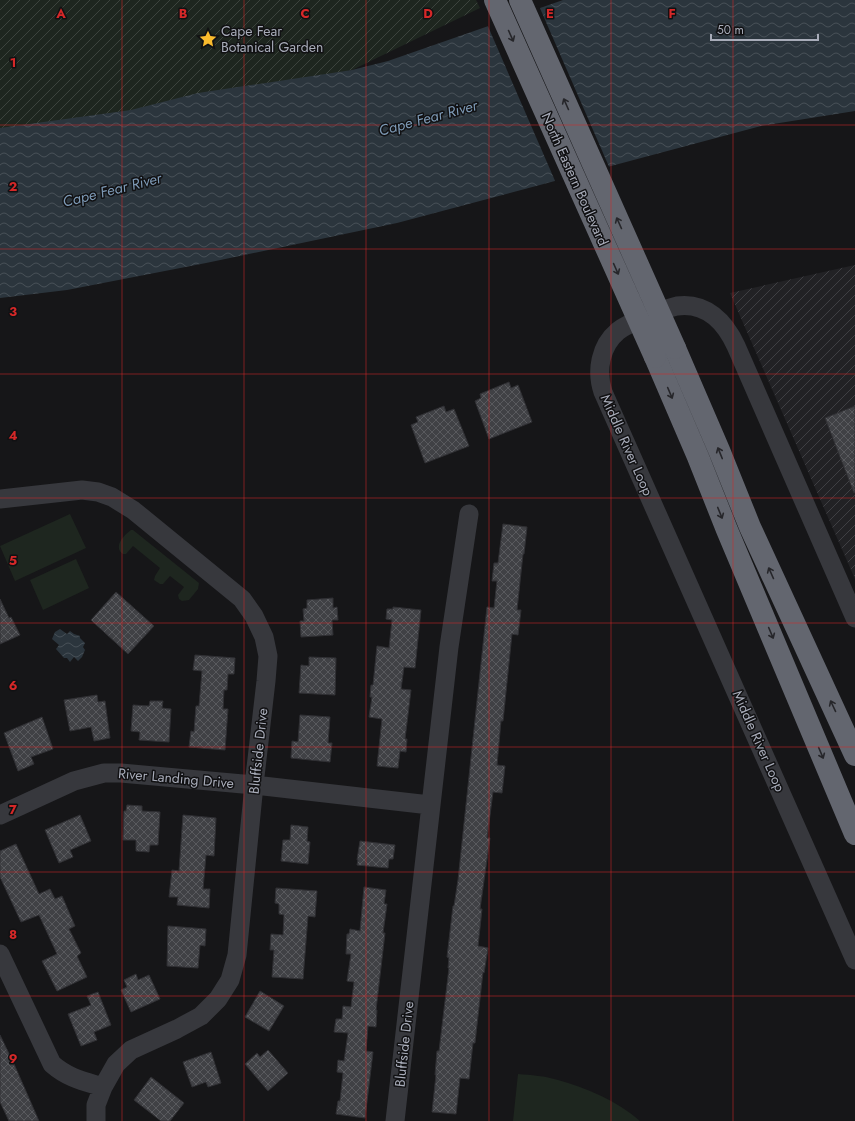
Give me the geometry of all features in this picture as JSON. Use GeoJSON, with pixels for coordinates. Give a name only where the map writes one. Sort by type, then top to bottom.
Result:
{"type":"FeatureCollection","features":[{"type":"Feature","properties":{"kind":"highway","name":"North Eastern Boulevard"},"geometry":{"type":"LineString","coordinates":[[495,0],[655,357],[855,834]]}},
{"type":"Feature","properties":{"kind":"highway","name":"North Eastern Boulevard"},"geometry":{"type":"LineString","coordinates":[[520,0],[675,348],[750,527],[855,754]]}},
{"type":"Feature","properties":{"kind":"street","name":"Middle River Loop"},"geometry":{"type":"LineString","coordinates":[[855,618],[736,346],[726,327],[719,319],[706,311],[695,307],[682,306],[668,309],[644,318],[618,331],[609,342],[601,358],[599,375],[603,392],[855,960]]}},
{"type":"Feature","properties":{"kind":"street","name":"Bluffside Drive"},"geometry":{"type":"LineString","coordinates":[[0,499],[82,490],[98,492],[112,497],[133,510],[242,599],[254,616],[264,637],[268,656],[237,955],[230,980],[218,1000],[202,1016],[131,1050],[116,1064],[103,1087],[96,1105],[96,1121]]}},
{"type":"Feature","properties":{"kind":"street","name":"Bluffside Drive"},"geometry":{"type":"LineString","coordinates":[[395,1121],[449,647],[469,514]]}},
{"type":"Feature","properties":{"kind":"street","name":"River Landing Drive"},"geometry":{"type":"LineString","coordinates":[[0,815],[74,781],[104,773],[121,773],[254,785],[430,806]]}},
{"type":"Feature","properties":{"kind":"street"},"geometry":{"type":"LineString","coordinates":[[0,954],[52,1064],[61,1072],[77,1080],[103,1087]]}},
{"type":"Feature","properties":{"kind":"shaded area","name":"Cape Fear Botanical Garden"},"geometry":{"type":"Polygon","coordinates":[[[0,0],[476,0],[480,8],[352,70],[0,135],[0,0]]]}},
{"type":"Feature","properties":{"kind":"shaded area"},"geometry":{"type":"Polygon","coordinates":[[[855,265],[855,579],[730,293],[855,265]]]}},
{"type":"Feature","properties":{"kind":"shaded area"},"geometry":{"type":"Polygon","coordinates":[[[70,514],[86,548],[15,581],[0,546],[70,514]]]}},
{"type":"Feature","properties":{"kind":"shaded area"},"geometry":{"type":"Polygon","coordinates":[[[131,530],[133,530],[199,583],[198,589],[189,600],[182,601],[179,599],[178,595],[184,587],[170,576],[163,584],[160,584],[154,580],[160,568],[133,546],[126,554],[123,554],[120,551],[120,542],[131,530]]]}},
{"type":"Feature","properties":{"kind":"shaded area"},"geometry":{"type":"Polygon","coordinates":[[[76,559],[89,588],[43,610],[30,580],[76,559]]]}},
{"type":"Feature","properties":{"kind":"shaded area"},"geometry":{"type":"Polygon","coordinates":[[[518,1074],[548,1078],[580,1087],[612,1101],[640,1121],[513,1121],[518,1074]]]}},
{"type":"Feature","properties":{"kind":"water","name":"Cape Fear River"},"geometry":{"type":"Polygon","coordinates":[[[563,0],[855,0],[855,111],[761,126],[397,223],[67,290],[0,298],[0,128],[131,110],[198,93],[352,70],[388,61],[563,0]]]}},
{"type":"Feature","properties":{"kind":"water"},"geometry":{"type":"Polygon","coordinates":[[[60,629],[67,634],[70,631],[80,636],[85,643],[83,647],[85,650],[82,657],[78,661],[74,657],[70,662],[56,649],[59,645],[52,639],[55,632],[60,629]]]}},
{"type":"Feature","properties":{"kind":"pier"},"geometry":{"type":"Polygon","coordinates":[[[539,6],[610,169],[556,183],[487,24],[539,6]]]}},
{"type":"Feature","properties":{"kind":"building"},"geometry":{"type":"Polygon","coordinates":[[[509,382],[511,388],[518,385],[532,422],[489,439],[475,401],[481,398],[480,394],[509,382]]]}},
{"type":"Feature","properties":{"kind":"building"},"geometry":{"type":"Polygon","coordinates":[[[444,406],[446,412],[454,409],[469,446],[425,463],[411,425],[418,422],[416,417],[444,406]]]}},
{"type":"Feature","properties":{"kind":"building"},"geometry":{"type":"Polygon","coordinates":[[[855,406],[855,492],[854,493],[825,418],[855,406]]]}},
{"type":"Feature","properties":{"kind":"building"},"geometry":{"type":"Polygon","coordinates":[[[503,524],[527,527],[517,610],[521,610],[518,635],[512,634],[503,721],[501,721],[497,765],[505,766],[502,793],[493,792],[487,838],[490,838],[480,909],[482,909],[478,946],[488,948],[484,973],[483,972],[475,1043],[473,1043],[469,1079],[460,1078],[456,1114],[432,1112],[437,1051],[439,1051],[449,968],[449,958],[447,957],[453,906],[458,880],[487,607],[494,608],[497,581],[492,581],[494,563],[498,563],[503,524]]]}},
{"type":"Feature","properties":{"kind":"building"},"geometry":{"type":"Polygon","coordinates":[[[116,592],[154,626],[128,654],[91,620],[116,592]]]}},
{"type":"Feature","properties":{"kind":"building"},"geometry":{"type":"Polygon","coordinates":[[[333,598],[333,608],[337,607],[338,620],[332,620],[333,635],[301,637],[300,621],[304,621],[303,609],[307,608],[307,600],[333,598]]]}},
{"type":"Feature","properties":{"kind":"building"},"geometry":{"type":"Polygon","coordinates":[[[0,599],[9,618],[11,617],[20,635],[0,644],[0,599]]]}},
{"type":"Feature","properties":{"kind":"building"},"geometry":{"type":"Polygon","coordinates":[[[393,607],[421,610],[415,668],[404,667],[401,689],[411,690],[405,739],[407,739],[406,752],[400,751],[398,768],[377,766],[382,719],[369,717],[372,697],[370,697],[371,685],[373,685],[377,646],[389,648],[392,620],[386,619],[387,609],[393,609],[393,607]]]}},
{"type":"Feature","properties":{"kind":"building"},"geometry":{"type":"Polygon","coordinates":[[[195,655],[235,658],[234,674],[228,674],[227,690],[224,690],[223,709],[228,709],[225,750],[189,747],[191,731],[194,732],[196,706],[199,706],[202,671],[193,670],[195,655]]]}},
{"type":"Feature","properties":{"kind":"building"},"geometry":{"type":"Polygon","coordinates":[[[309,657],[336,658],[335,695],[299,693],[301,665],[309,666],[309,657]]]}},
{"type":"Feature","properties":{"kind":"building"},"geometry":{"type":"Polygon","coordinates":[[[97,695],[98,702],[105,701],[110,738],[94,741],[91,727],[70,731],[64,700],[97,695]]]}},
{"type":"Feature","properties":{"kind":"building"},"geometry":{"type":"Polygon","coordinates":[[[150,701],[163,701],[162,708],[171,709],[169,742],[139,740],[140,732],[131,731],[133,705],[149,706],[150,701]]]}},
{"type":"Feature","properties":{"kind":"building"},"geometry":{"type":"Polygon","coordinates":[[[300,715],[330,717],[328,743],[332,743],[330,762],[291,758],[292,741],[298,742],[300,715]]]}},
{"type":"Feature","properties":{"kind":"building"},"geometry":{"type":"Polygon","coordinates":[[[42,717],[53,749],[31,757],[34,764],[18,771],[4,733],[42,717]]]}},
{"type":"Feature","properties":{"kind":"building"},"geometry":{"type":"Polygon","coordinates":[[[127,805],[142,806],[142,811],[160,812],[158,845],[150,845],[149,852],[136,851],[136,840],[123,840],[124,811],[126,811],[127,805]]]}},
{"type":"Feature","properties":{"kind":"building"},"geometry":{"type":"Polygon","coordinates":[[[80,815],[91,841],[70,850],[73,857],[59,863],[45,830],[80,815]]]}},
{"type":"Feature","properties":{"kind":"building"},"geometry":{"type":"Polygon","coordinates":[[[183,815],[216,818],[214,856],[206,855],[203,889],[210,889],[209,908],[177,905],[178,897],[169,897],[172,870],[179,871],[183,815]]]}},
{"type":"Feature","properties":{"kind":"building"},"geometry":{"type":"Polygon","coordinates":[[[291,825],[308,827],[307,841],[310,842],[308,864],[281,861],[283,840],[290,840],[291,825]]]}},
{"type":"Feature","properties":{"kind":"building"},"geometry":{"type":"Polygon","coordinates":[[[360,841],[395,845],[393,859],[389,859],[388,868],[357,865],[360,841]]]}},
{"type":"Feature","properties":{"kind":"building"},"geometry":{"type":"Polygon","coordinates":[[[16,844],[39,894],[50,889],[55,899],[62,896],[75,926],[69,929],[81,953],[77,956],[87,977],[57,991],[42,961],[57,954],[39,915],[21,922],[0,877],[0,851],[16,844]]]}},
{"type":"Feature","properties":{"kind":"building"},"geometry":{"type":"Polygon","coordinates":[[[364,887],[386,890],[384,904],[387,904],[376,1010],[376,1027],[368,1026],[366,1051],[373,1052],[365,1118],[336,1114],[338,1101],[340,1101],[343,1073],[337,1072],[338,1060],[344,1061],[348,1033],[334,1032],[336,1019],[342,1019],[343,1006],[351,1007],[354,982],[347,981],[351,954],[346,954],[347,934],[349,934],[350,929],[360,931],[364,887]]]}},
{"type":"Feature","properties":{"kind":"building"},"geometry":{"type":"Polygon","coordinates":[[[276,888],[317,891],[315,917],[308,916],[303,979],[272,977],[274,950],[270,950],[271,934],[283,935],[284,915],[279,914],[279,904],[275,903],[276,888]]]}},
{"type":"Feature","properties":{"kind":"building"},"geometry":{"type":"Polygon","coordinates":[[[168,926],[206,929],[205,946],[200,945],[198,968],[167,966],[168,926]]]}},
{"type":"Feature","properties":{"kind":"building"},"geometry":{"type":"Polygon","coordinates":[[[136,974],[138,980],[149,975],[160,999],[131,1012],[121,990],[127,987],[124,980],[136,974]]]}},
{"type":"Feature","properties":{"kind":"building"},"geometry":{"type":"Polygon","coordinates":[[[260,991],[284,1006],[269,1031],[245,1017],[260,991]]]}},
{"type":"Feature","properties":{"kind":"building"},"geometry":{"type":"Polygon","coordinates":[[[98,992],[111,1025],[94,1032],[97,1040],[81,1046],[68,1014],[91,1005],[87,996],[98,992]]]}},
{"type":"Feature","properties":{"kind":"building"},"geometry":{"type":"Polygon","coordinates":[[[0,1035],[39,1121],[9,1121],[0,1102],[0,1035]]]}},
{"type":"Feature","properties":{"kind":"building"},"geometry":{"type":"Polygon","coordinates":[[[268,1050],[288,1073],[268,1091],[245,1064],[257,1053],[260,1057],[268,1050]]]}},
{"type":"Feature","properties":{"kind":"building"},"geometry":{"type":"Polygon","coordinates":[[[211,1052],[221,1083],[208,1087],[206,1082],[192,1087],[183,1062],[211,1052]]]}},
{"type":"Feature","properties":{"kind":"building"},"geometry":{"type":"Polygon","coordinates":[[[151,1077],[184,1103],[170,1121],[161,1121],[134,1100],[151,1077]]]}},
{"type":"Feature","properties":{"kind":"place","name":"Cape Fear Botanical Garden"},"geometry":{"type":"Point","coordinates":[208,39]}}]}
